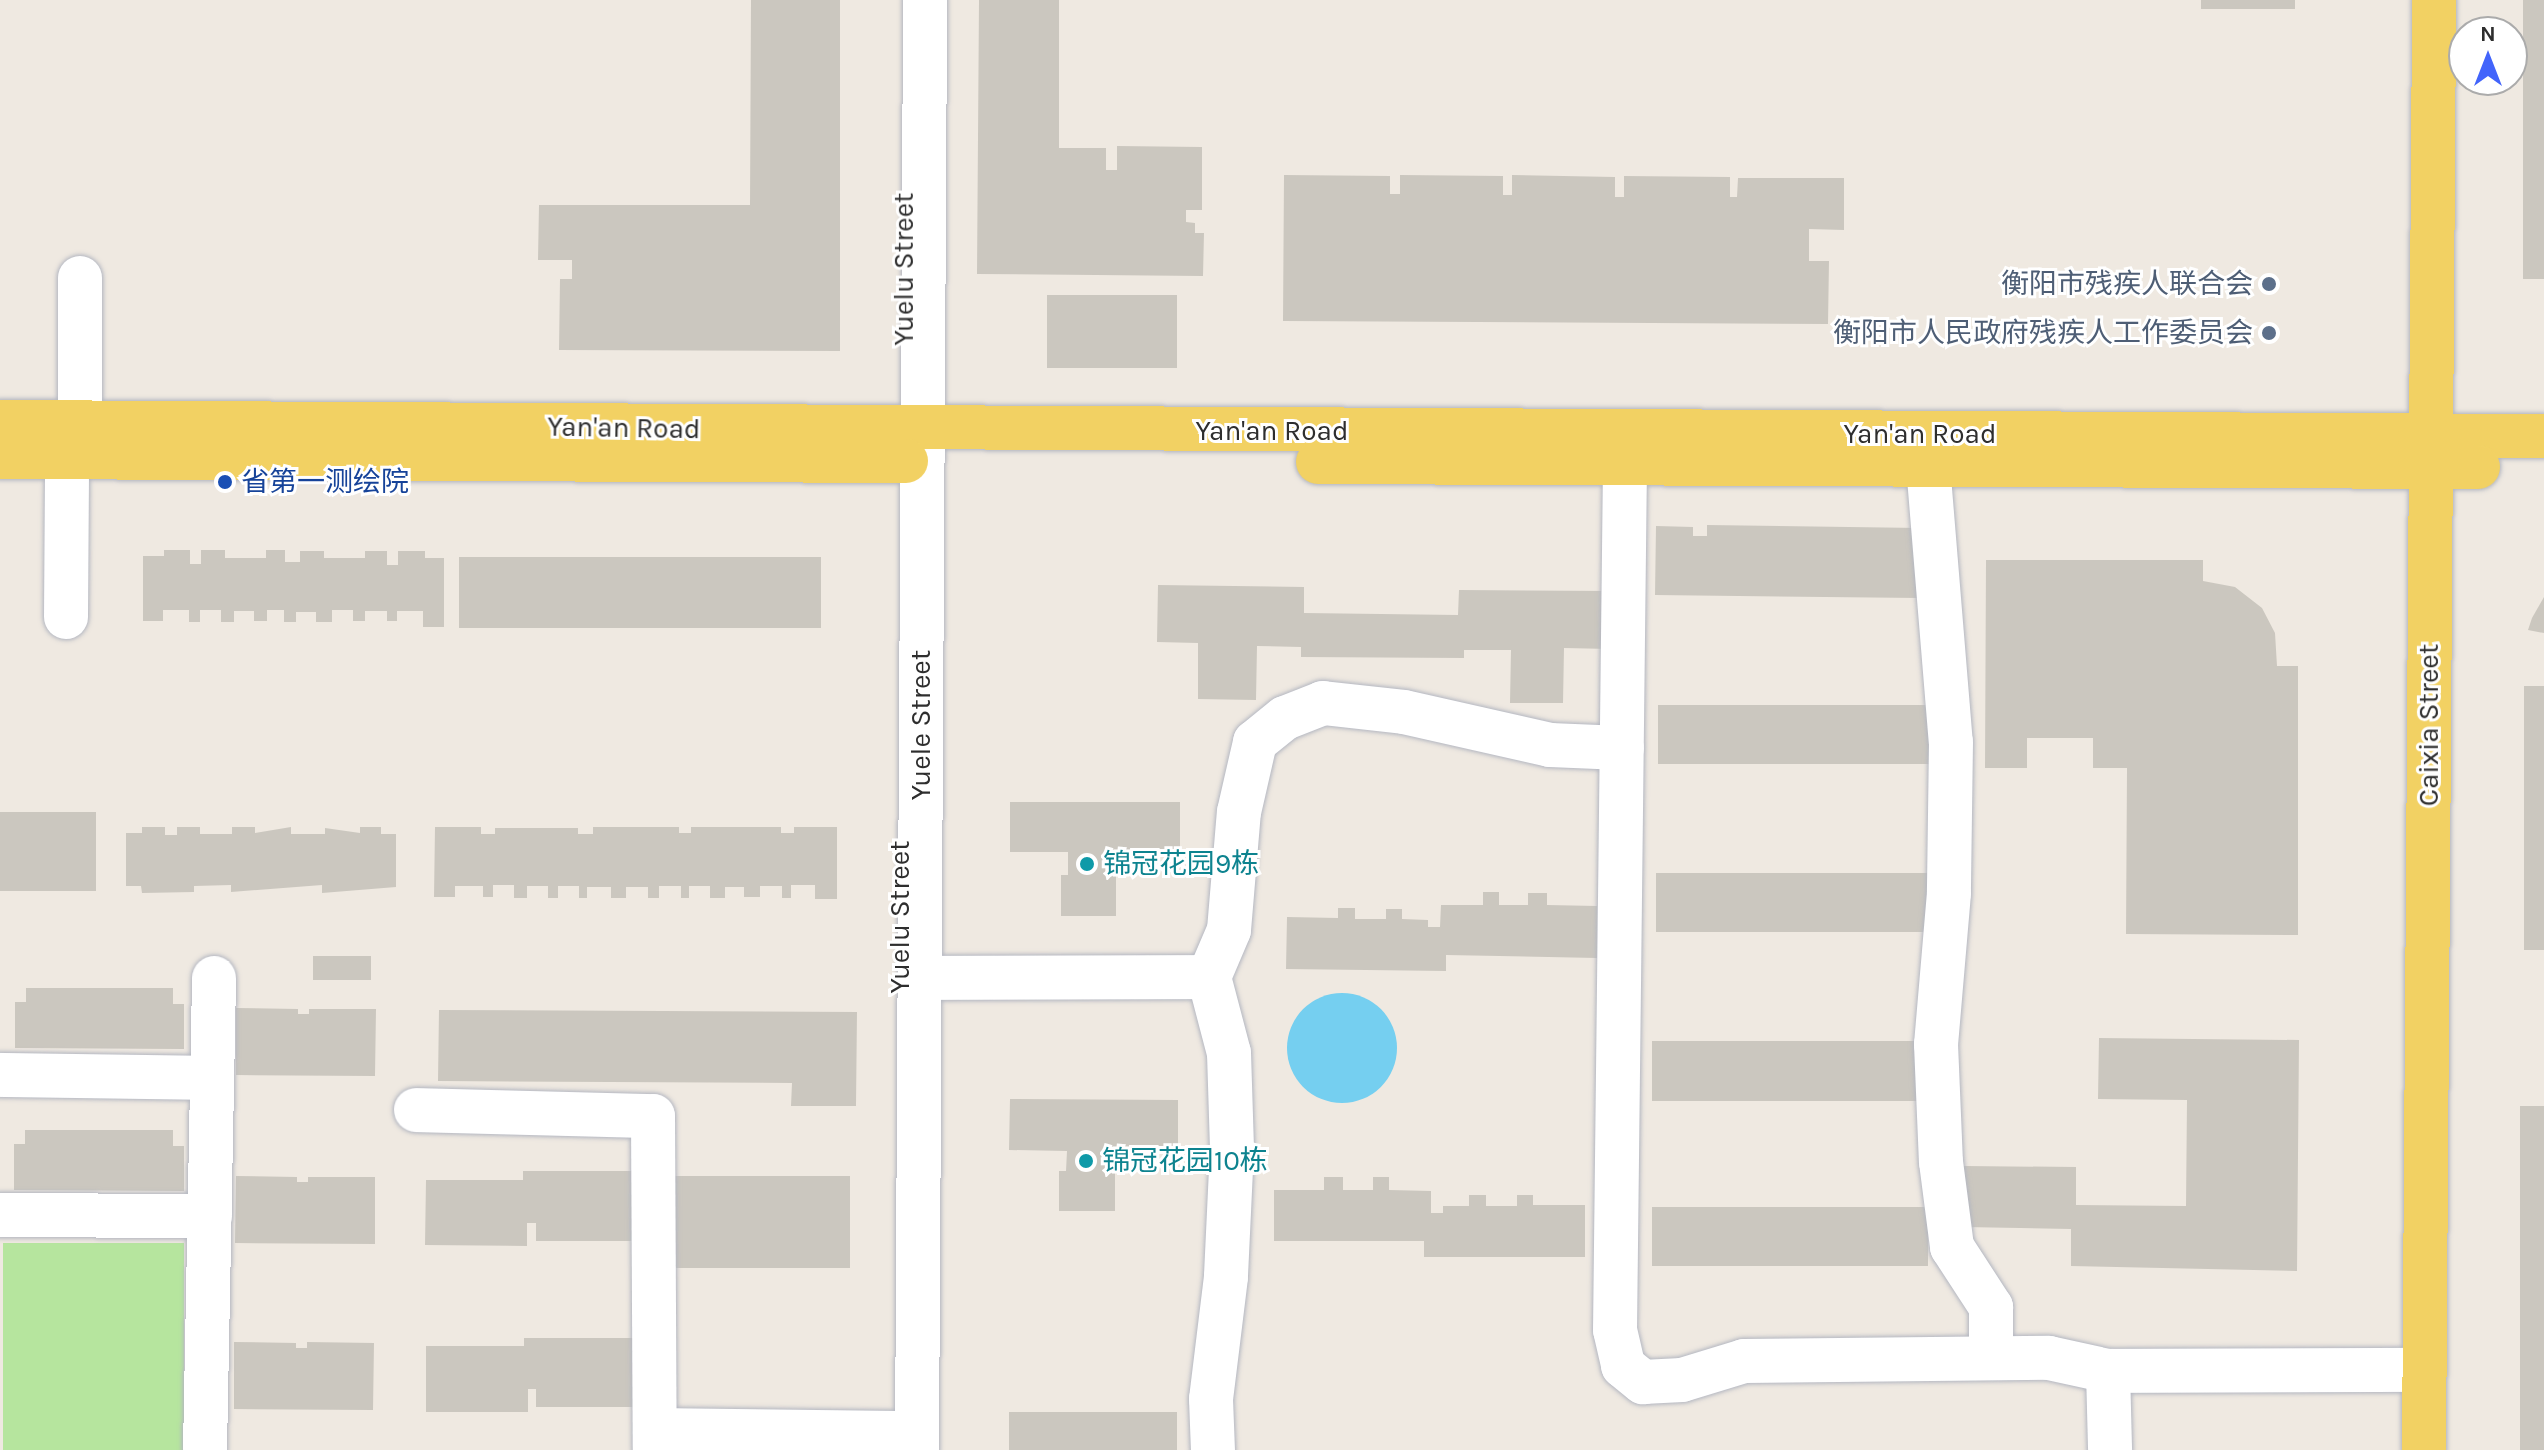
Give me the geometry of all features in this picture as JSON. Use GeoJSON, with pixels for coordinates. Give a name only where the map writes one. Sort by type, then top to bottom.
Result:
{"type":"FeatureCollection","features":[{"type":"Feature","properties":{"kind":"main road","name":"Caixia Street"},"geometry":{"type":"LineString","coordinates":[[2408,0],[2419,451]]}},
{"type":"Feature","properties":{"kind":"main road","name":"Caixia Street"},"geometry":{"type":"LineString","coordinates":[[2401,1450],[2413,1370],[2419,451],[2434,0]]}},
{"type":"Feature","properties":{"kind":"main road","name":"Yan'an Road"},"geometry":{"type":"LineString","coordinates":[[0,422],[74,440],[2419,451],[2544,467]]}},
{"type":"Feature","properties":{"kind":"main road","name":"Yan'an Road"},"geometry":{"type":"LineString","coordinates":[[913,446],[1625,464],[1928,465],[2419,451],[2544,436]]}},
{"type":"Feature","properties":{"kind":"main road","name":"Yan'an Road"},"geometry":{"type":"LineString","coordinates":[[0,457],[74,440]]}},
{"type":"Feature","properties":{"kind":"main road","name":"Caixia Street"},"geometry":{"type":"LineString","coordinates":[[2413,1370],[2424,1450]]}},
{"type":"Feature","properties":{"kind":"street","name":"Yuelu Street"},"geometry":{"type":"LineString","coordinates":[[904,1444],[913,446],[905,0]]}},
{"type":"Feature","properties":{"kind":"street","name":"Yuele Street"},"geometry":{"type":"LineString","coordinates":[[904,1444],[920,978],[913,446],[925,0]]}},
{"type":"Feature","properties":{"kind":"street"},"geometry":{"type":"LineString","coordinates":[[66,617],[80,278]]}},
{"type":"Feature","properties":{"kind":"street"},"geometry":{"type":"LineString","coordinates":[[1625,464],[1615,1330],[1623,1366],[1643,1382],[1682,1380],[1744,1361],[2049,1358],[2108,1371],[2413,1370]]}},
{"type":"Feature","properties":{"kind":"street"},"geometry":{"type":"LineString","coordinates":[[1928,465],[1951,742],[1949,893],[1936,1044],[1941,1162],[1952,1247],[1991,1307],[1991,1358]]}},
{"type":"Feature","properties":{"kind":"street"},"geometry":{"type":"LineString","coordinates":[[1213,1450],[1211,1399],[1226,1277],[1232,1148],[1229,1053],[1209,977],[1229,930],[1239,812],[1255,742],[1285,718],[1323,703],[1404,712],[1550,745],[1622,748]]}},
{"type":"Feature","properties":{"kind":"street"},"geometry":{"type":"LineString","coordinates":[[920,978],[1209,977]]}},
{"type":"Feature","properties":{"kind":"street"},"geometry":{"type":"LineString","coordinates":[[205,1450],[214,978]]}},
{"type":"Feature","properties":{"kind":"street"},"geometry":{"type":"LineString","coordinates":[[0,1075],[212,1078]]}},
{"type":"Feature","properties":{"kind":"street"},"geometry":{"type":"LineString","coordinates":[[416,1110],[653,1116],[655,1440],[904,1444]]}},
{"type":"Feature","properties":{"kind":"street"},"geometry":{"type":"LineString","coordinates":[[0,1215],[210,1216]]}},
{"type":"Feature","properties":{"kind":"street"},"geometry":{"type":"LineString","coordinates":[[2108,1371],[2110,1450]]}},
{"type":"Feature","properties":{"kind":"green space"},"geometry":{"type":"Polygon","coordinates":[[[3,1243],[184,1243],[184,1450],[3,1450],[3,1243]]]}},
{"type":"Feature","properties":{"kind":"water"},"geometry":{"type":"Polygon","coordinates":[[[1342,993],[1363,997],[1381,1009],[1393,1027],[1397,1048],[1393,1069],[1381,1087],[1363,1099],[1342,1103],[1321,1099],[1303,1087],[1291,1069],[1287,1048],[1291,1027],[1303,1009],[1321,997],[1342,993]]]}},
{"type":"Feature","properties":{"kind":"building"},"geometry":{"type":"Polygon","coordinates":[[[751,0],[840,0],[840,351],[559,350],[560,279],[572,279],[572,260],[538,260],[539,205],[750,205],[751,0]]]}},
{"type":"Feature","properties":{"kind":"building"},"geometry":{"type":"Polygon","coordinates":[[[979,0],[1059,0],[1059,148],[1106,148],[1106,170],[1117,170],[1117,146],[1202,147],[1202,210],[1186,210],[1186,222],[1195,223],[1195,233],[1204,233],[1203,276],[977,274],[979,0]]]}},
{"type":"Feature","properties":{"kind":"building"},"geometry":{"type":"Polygon","coordinates":[[[2201,0],[2295,0],[2295,9],[2201,9],[2201,0]]]}},
{"type":"Feature","properties":{"kind":"building"},"geometry":{"type":"Polygon","coordinates":[[[2523,0],[2544,0],[2544,279],[2523,279],[2523,96],[2528,96],[2528,16],[2523,16],[2523,0]]]}},
{"type":"Feature","properties":{"kind":"building"},"geometry":{"type":"Polygon","coordinates":[[[1284,175],[1390,176],[1390,194],[1400,194],[1400,175],[1503,176],[1503,195],[1512,195],[1512,175],[1615,177],[1615,197],[1624,197],[1624,176],[1730,177],[1730,197],[1737,197],[1738,178],[1844,178],[1844,230],[1809,229],[1809,261],[1829,261],[1828,324],[1283,321],[1284,175]]]}},
{"type":"Feature","properties":{"kind":"building"},"geometry":{"type":"Polygon","coordinates":[[[1047,295],[1177,295],[1177,368],[1047,368],[1047,295]]]}},
{"type":"Feature","properties":{"kind":"building"},"geometry":{"type":"Polygon","coordinates":[[[1707,525],[1920,528],[1919,598],[1655,595],[1656,526],[1693,527],[1693,536],[1707,536],[1707,525]]]}},
{"type":"Feature","properties":{"kind":"building"},"geometry":{"type":"Polygon","coordinates":[[[164,550],[190,550],[190,564],[201,564],[201,550],[225,550],[225,558],[266,558],[266,550],[285,550],[285,562],[300,562],[300,551],[324,551],[324,558],[365,558],[365,551],[387,551],[387,565],[398,565],[398,551],[425,551],[425,558],[444,558],[444,627],[423,627],[423,611],[397,611],[397,621],[387,621],[387,611],[365,611],[365,621],[353,621],[353,610],[332,610],[332,622],[316,622],[316,612],[296,612],[296,622],[284,622],[284,610],[267,610],[267,621],[254,621],[254,611],[234,611],[234,622],[221,622],[221,610],[200,610],[200,622],[189,622],[189,610],[163,610],[163,621],[143,621],[143,556],[164,556],[164,550]]]}},
{"type":"Feature","properties":{"kind":"building"},"geometry":{"type":"Polygon","coordinates":[[[459,557],[821,557],[821,628],[459,628],[459,557]]]}},
{"type":"Feature","properties":{"kind":"building"},"geometry":{"type":"Polygon","coordinates":[[[1986,560],[2203,560],[2203,581],[2235,587],[2262,608],[2275,633],[2277,666],[2298,666],[2298,935],[2126,934],[2127,768],[2093,768],[2093,738],[2027,738],[2027,768],[1985,768],[1986,560]]]}},
{"type":"Feature","properties":{"kind":"building"},"geometry":{"type":"Polygon","coordinates":[[[1158,585],[1304,587],[1304,613],[1458,615],[1459,590],[1611,591],[1610,649],[1564,648],[1563,703],[1510,703],[1511,650],[1464,650],[1464,658],[1301,657],[1301,647],[1257,646],[1256,700],[1198,699],[1198,643],[1157,642],[1158,585]]]}},
{"type":"Feature","properties":{"kind":"building"},"geometry":{"type":"Polygon","coordinates":[[[2544,597],[2544,633],[2528,630],[2532,618],[2544,597]]]}},
{"type":"Feature","properties":{"kind":"building"},"geometry":{"type":"Polygon","coordinates":[[[2524,686],[2544,686],[2544,950],[2524,950],[2524,686]]]}},
{"type":"Feature","properties":{"kind":"building"},"geometry":{"type":"Polygon","coordinates":[[[1658,705],[1934,705],[1934,764],[1658,764],[1658,705]]]}},
{"type":"Feature","properties":{"kind":"building","name":"锦冠花园9栋"},"geometry":{"type":"Polygon","coordinates":[[[1010,802],[1180,802],[1180,852],[1105,852],[1105,875],[1116,875],[1116,916],[1061,916],[1061,875],[1068,875],[1068,852],[1010,852],[1010,802]]]}},
{"type":"Feature","properties":{"kind":"building"},"geometry":{"type":"Polygon","coordinates":[[[0,812],[96,812],[96,891],[0,891],[0,812]]]}},
{"type":"Feature","properties":{"kind":"building"},"geometry":{"type":"Polygon","coordinates":[[[142,827],[165,827],[165,835],[177,835],[177,827],[200,827],[200,834],[232,834],[232,827],[255,827],[255,833],[291,827],[291,834],[325,834],[325,828],[360,833],[360,827],[381,827],[381,834],[396,834],[396,887],[322,893],[322,885],[231,892],[231,885],[194,886],[194,892],[142,893],[141,886],[126,886],[126,833],[142,833],[142,827]]]}},
{"type":"Feature","properties":{"kind":"building"},"geometry":{"type":"Polygon","coordinates":[[[435,827],[481,827],[481,834],[495,834],[495,828],[578,828],[578,834],[593,834],[593,827],[679,827],[679,833],[691,833],[691,827],[781,827],[781,833],[794,833],[794,827],[837,827],[837,899],[815,899],[815,885],[791,885],[791,898],[782,898],[782,886],[760,886],[760,897],[744,897],[744,887],[725,887],[725,898],[710,898],[710,886],[689,886],[689,898],[681,898],[681,886],[659,886],[659,898],[648,898],[648,887],[626,887],[626,898],[611,898],[611,887],[587,887],[587,898],[579,898],[579,886],[558,886],[558,898],[548,898],[548,886],[527,886],[527,898],[514,898],[514,885],[493,885],[493,897],[483,897],[483,886],[455,886],[455,897],[434,897],[435,827]]]}},
{"type":"Feature","properties":{"kind":"building"},"geometry":{"type":"Polygon","coordinates":[[[1656,873],[1932,873],[1932,932],[1656,932],[1656,873]]]}},
{"type":"Feature","properties":{"kind":"building"},"geometry":{"type":"Polygon","coordinates":[[[1483,892],[1499,892],[1499,905],[1528,905],[1528,893],[1547,893],[1547,905],[1597,906],[1597,958],[1446,955],[1446,971],[1286,969],[1287,917],[1338,918],[1338,908],[1355,908],[1355,919],[1386,919],[1386,909],[1402,909],[1402,919],[1428,920],[1428,927],[1440,927],[1441,905],[1483,905],[1483,892]]]}},
{"type":"Feature","properties":{"kind":"building"},"geometry":{"type":"Polygon","coordinates":[[[313,956],[371,956],[371,980],[313,980],[313,956]]]}},
{"type":"Feature","properties":{"kind":"building"},"geometry":{"type":"Polygon","coordinates":[[[26,988],[173,988],[173,1004],[184,1004],[184,1049],[15,1048],[15,1002],[26,1002],[26,988]]]}},
{"type":"Feature","properties":{"kind":"building"},"geometry":{"type":"Polygon","coordinates":[[[236,1008],[298,1009],[298,1014],[309,1014],[309,1009],[376,1009],[375,1076],[236,1075],[236,1008]]]}},
{"type":"Feature","properties":{"kind":"building"},"geometry":{"type":"Polygon","coordinates":[[[439,1010],[857,1012],[856,1106],[791,1106],[792,1083],[438,1081],[439,1010]]]}},
{"type":"Feature","properties":{"kind":"building"},"geometry":{"type":"Polygon","coordinates":[[[2099,1038],[2299,1040],[2297,1271],[2071,1266],[2071,1229],[1964,1227],[1964,1166],[2076,1167],[2076,1205],[2186,1206],[2187,1100],[2098,1099],[2099,1038]]]}},
{"type":"Feature","properties":{"kind":"building"},"geometry":{"type":"Polygon","coordinates":[[[1652,1041],[1928,1041],[1928,1101],[1652,1101],[1652,1041]]]}},
{"type":"Feature","properties":{"kind":"building","name":"锦冠花园10栋"},"geometry":{"type":"Polygon","coordinates":[[[1010,1099],[1178,1100],[1178,1150],[1105,1150],[1105,1172],[1115,1172],[1115,1211],[1059,1211],[1059,1171],[1066,1171],[1067,1151],[1009,1150],[1010,1099]]]}},
{"type":"Feature","properties":{"kind":"building"},"geometry":{"type":"Polygon","coordinates":[[[2520,1106],[2544,1106],[2544,1450],[2520,1450],[2520,1106]]]}},
{"type":"Feature","properties":{"kind":"building"},"geometry":{"type":"Polygon","coordinates":[[[25,1130],[173,1130],[173,1146],[184,1146],[184,1191],[14,1190],[14,1144],[25,1144],[25,1130]]]}},
{"type":"Feature","properties":{"kind":"building"},"geometry":{"type":"Polygon","coordinates":[[[523,1171],[639,1171],[639,1241],[536,1241],[536,1223],[527,1223],[527,1246],[425,1245],[426,1180],[523,1180],[523,1171]]]}},
{"type":"Feature","properties":{"kind":"building"},"geometry":{"type":"Polygon","coordinates":[[[236,1176],[297,1177],[297,1182],[308,1182],[308,1177],[375,1177],[375,1244],[235,1243],[236,1176]]]}},
{"type":"Feature","properties":{"kind":"building"},"geometry":{"type":"Polygon","coordinates":[[[663,1176],[850,1176],[850,1268],[663,1268],[663,1176]]]}},
{"type":"Feature","properties":{"kind":"building"},"geometry":{"type":"Polygon","coordinates":[[[1324,1177],[1343,1177],[1343,1190],[1373,1190],[1373,1177],[1389,1177],[1389,1190],[1431,1191],[1431,1213],[1443,1213],[1443,1206],[1469,1206],[1469,1195],[1486,1195],[1486,1206],[1517,1206],[1517,1195],[1533,1195],[1533,1205],[1585,1205],[1585,1257],[1424,1257],[1424,1241],[1274,1241],[1274,1190],[1324,1190],[1324,1177]]]}},
{"type":"Feature","properties":{"kind":"building"},"geometry":{"type":"Polygon","coordinates":[[[1652,1207],[1928,1207],[1928,1266],[1652,1266],[1652,1207]]]}},
{"type":"Feature","properties":{"kind":"building"},"geometry":{"type":"Polygon","coordinates":[[[524,1338],[640,1338],[640,1407],[536,1407],[536,1389],[528,1389],[528,1412],[426,1412],[426,1346],[524,1346],[524,1338]]]}},
{"type":"Feature","properties":{"kind":"building"},"geometry":{"type":"Polygon","coordinates":[[[234,1342],[296,1343],[296,1348],[307,1348],[307,1342],[374,1343],[373,1410],[234,1409],[234,1342]]]}},
{"type":"Feature","properties":{"kind":"building"},"geometry":{"type":"Polygon","coordinates":[[[1009,1412],[1177,1412],[1177,1450],[1009,1450],[1009,1412]]]}},
{"type":"Feature","properties":{"kind":"place","name":"衡阳市残疾人联合会"},"geometry":{"type":"Point","coordinates":[2269,284]}},
{"type":"Feature","properties":{"kind":"place","name":"衡阳市人民政府残疾人工作委员会"},"geometry":{"type":"Point","coordinates":[2269,333]}},
{"type":"Feature","properties":{"kind":"place","name":"省第一测绘院"},"geometry":{"type":"Point","coordinates":[225,482]}},
{"type":"Feature","properties":{"kind":"place","name":"锦冠花园9栋"},"geometry":{"type":"Point","coordinates":[1087,864]}},
{"type":"Feature","properties":{"kind":"place","name":"锦冠花园10栋"},"geometry":{"type":"Point","coordinates":[1086,1161]}}]}
